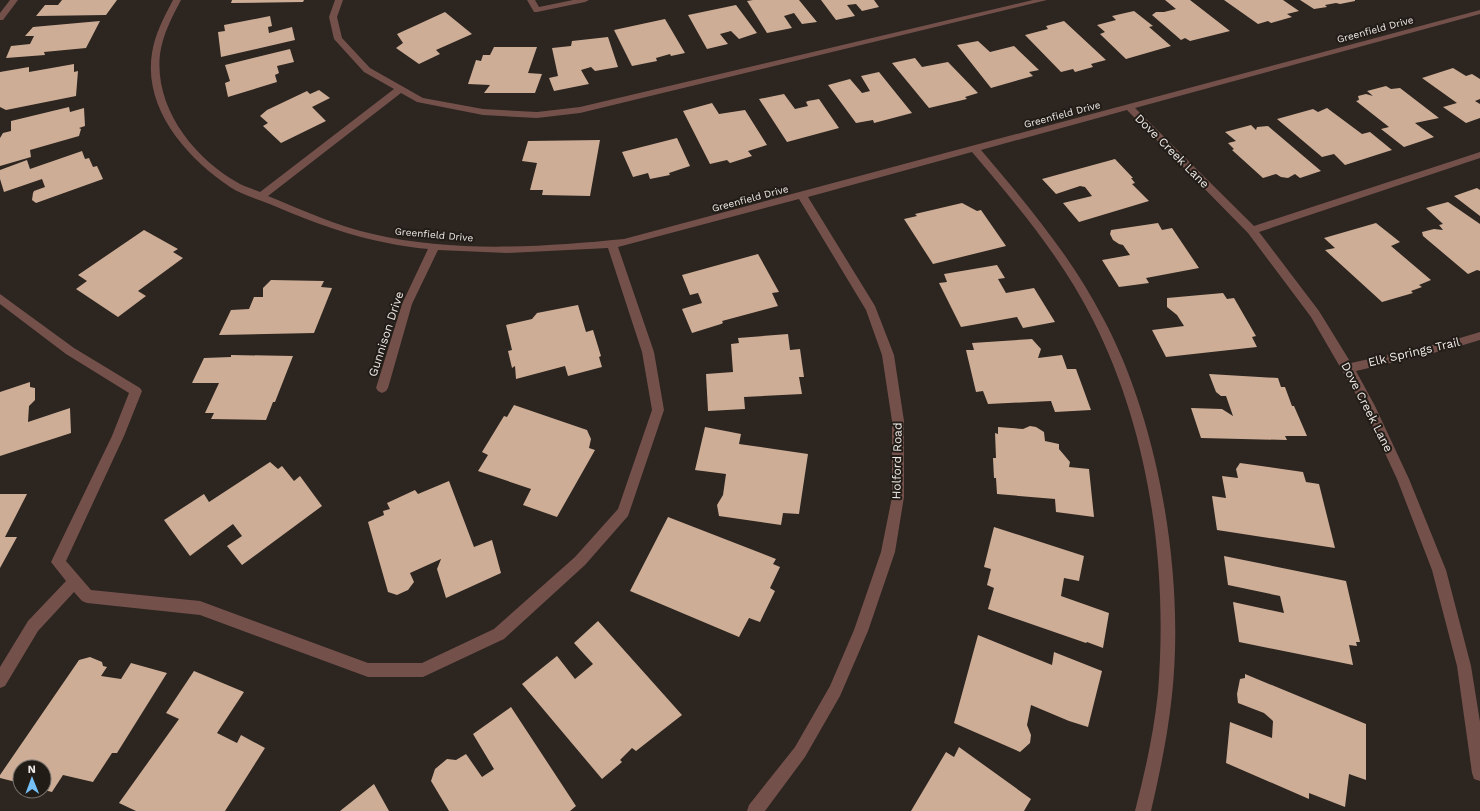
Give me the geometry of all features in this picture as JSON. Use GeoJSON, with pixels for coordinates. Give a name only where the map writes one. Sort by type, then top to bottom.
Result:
{"type":"FeatureCollection","features":[{"type":"Feature","properties":{"kind":"street","name":"Greenfield Drive"},"geometry":{"type":"LineString","coordinates":[[177,0],[169,12],[156,47],[155,65],[160,101],[179,137],[193,154],[233,184],[294,211],[355,233],[389,241],[435,246],[548,250],[624,244],[1480,12]]}},
{"type":"Feature","properties":{"kind":"street"},"geometry":{"type":"LineString","coordinates":[[340,0],[334,16],[338,39],[367,70],[420,100],[484,112],[537,115],[580,110],[1042,0]]}},
{"type":"Feature","properties":{"kind":"street"},"geometry":{"type":"LineString","coordinates":[[531,0],[537,10],[585,0]]}},
{"type":"Feature","properties":{"kind":"street"},"geometry":{"type":"LineString","coordinates":[[0,2],[14,1]]}},
{"type":"Feature","properties":{"kind":"street"},"geometry":{"type":"LineString","coordinates":[[0,18],[14,1]]}},
{"type":"Feature","properties":{"kind":"street"},"geometry":{"type":"LineString","coordinates":[[261,196],[400,89]]}},
{"type":"Feature","properties":{"kind":"street","name":"Dove Creek Lane"},"geometry":{"type":"LineString","coordinates":[[1129,107],[1252,230],[1315,314],[1369,406],[1403,479],[1438,570],[1464,666],[1480,773]]}},
{"type":"Feature","properties":{"kind":"street"},"geometry":{"type":"LineString","coordinates":[[975,149],[1030,214],[1067,264],[1100,320],[1121,366],[1139,418],[1156,492],[1165,558],[1168,648],[1163,714],[1149,791],[1143,811]]}},
{"type":"Feature","properties":{"kind":"street"},"geometry":{"type":"LineString","coordinates":[[1252,230],[1480,155]]}},
{"type":"Feature","properties":{"kind":"street","name":"Holford Road"},"geometry":{"type":"LineString","coordinates":[[755,811],[800,752],[835,691],[861,631],[888,552],[898,497],[898,421],[888,355],[871,309],[802,196]]}},
{"type":"Feature","properties":{"kind":"street"},"geometry":{"type":"LineString","coordinates":[[0,298],[70,351],[136,391],[118,436],[58,562],[87,596],[200,608],[368,670],[423,670],[499,634],[580,561],[622,512],[658,410],[648,352],[612,245]]}},
{"type":"Feature","properties":{"kind":"street","name":"Gunnison Drive"},"geometry":{"type":"LineString","coordinates":[[382,388],[407,304],[435,246]]}},
{"type":"Feature","properties":{"kind":"street","name":"Elk Springs Trail"},"geometry":{"type":"LineString","coordinates":[[1348,368],[1450,345],[1480,336]]}},
{"type":"Feature","properties":{"kind":"street"},"geometry":{"type":"LineString","coordinates":[[0,682],[33,626],[74,582]]}},
{"type":"Feature","properties":{"kind":"building"},"geometry":{"type":"Polygon","coordinates":[[[62,0],[117,0],[106,15],[36,16],[45,5],[58,5],[62,0]]]}},
{"type":"Feature","properties":{"kind":"building"},"geometry":{"type":"Polygon","coordinates":[[[232,0],[304,0],[303,2],[231,3],[232,0]]]}},
{"type":"Feature","properties":{"kind":"building"},"geometry":{"type":"Polygon","coordinates":[[[799,0],[817,22],[802,24],[794,13],[784,16],[792,28],[767,33],[747,1],[799,0]]]}},
{"type":"Feature","properties":{"kind":"building"},"geometry":{"type":"Polygon","coordinates":[[[821,0],[874,0],[879,7],[862,11],[856,4],[847,5],[855,16],[836,20],[821,0]]]}},
{"type":"Feature","properties":{"kind":"building"},"geometry":{"type":"Polygon","coordinates":[[[1165,0],[1190,0],[1230,31],[1190,41],[1185,38],[1181,40],[1152,15],[1156,12],[1176,9],[1165,0]]]}},
{"type":"Feature","properties":{"kind":"building"},"geometry":{"type":"Polygon","coordinates":[[[1224,0],[1283,0],[1299,11],[1287,14],[1292,17],[1271,23],[1268,21],[1258,24],[1224,0]]]}},
{"type":"Feature","properties":{"kind":"building"},"geometry":{"type":"Polygon","coordinates":[[[1300,0],[1355,1],[1325,5],[1327,7],[1314,9],[1300,0]]]}},
{"type":"Feature","properties":{"kind":"building"},"geometry":{"type":"Polygon","coordinates":[[[736,5],[757,33],[739,39],[731,31],[720,34],[728,44],[707,49],[688,15],[736,5]]]}},
{"type":"Feature","properties":{"kind":"building"},"geometry":{"type":"Polygon","coordinates":[[[1134,11],[1153,26],[1149,27],[1171,46],[1126,59],[1100,34],[1105,32],[1097,25],[1116,20],[1112,16],[1134,11]]]}},
{"type":"Feature","properties":{"kind":"building"},"geometry":{"type":"Polygon","coordinates":[[[445,12],[472,34],[436,50],[440,54],[419,64],[396,48],[403,43],[397,34],[445,12]]]}},
{"type":"Feature","properties":{"kind":"building"},"geometry":{"type":"Polygon","coordinates":[[[270,16],[272,26],[268,27],[269,33],[292,27],[295,40],[221,57],[218,32],[225,31],[224,25],[270,16]]]}},
{"type":"Feature","properties":{"kind":"building"},"geometry":{"type":"Polygon","coordinates":[[[665,19],[685,53],[671,56],[670,54],[656,58],[657,61],[632,66],[614,30],[665,19]]]}},
{"type":"Feature","properties":{"kind":"building"},"geometry":{"type":"Polygon","coordinates":[[[100,21],[86,48],[44,52],[45,55],[6,58],[11,46],[30,44],[34,36],[25,36],[33,27],[100,21]]]}},
{"type":"Feature","properties":{"kind":"building"},"geometry":{"type":"Polygon","coordinates":[[[1064,21],[1106,60],[1091,64],[1093,67],[1075,72],[1073,69],[1061,72],[1025,35],[1048,29],[1046,26],[1064,21]]]}},
{"type":"Feature","properties":{"kind":"building"},"geometry":{"type":"Polygon","coordinates":[[[608,37],[618,67],[595,71],[591,67],[581,70],[589,84],[554,91],[549,78],[558,76],[552,48],[571,46],[572,41],[608,37]]]}},
{"type":"Feature","properties":{"kind":"building"},"geometry":{"type":"Polygon","coordinates":[[[978,41],[990,52],[1014,46],[1039,70],[1029,72],[1033,76],[991,88],[957,45],[978,41]]]}},
{"type":"Feature","properties":{"kind":"building"},"geometry":{"type":"Polygon","coordinates":[[[494,47],[537,47],[528,73],[542,74],[535,93],[484,93],[490,85],[468,84],[476,60],[481,61],[483,55],[490,55],[494,47]]]}},
{"type":"Feature","properties":{"kind":"building"},"geometry":{"type":"Polygon","coordinates":[[[290,49],[294,62],[277,66],[279,73],[275,75],[277,82],[228,97],[225,83],[230,81],[225,65],[290,49]]]}},
{"type":"Feature","properties":{"kind":"building"},"geometry":{"type":"Polygon","coordinates":[[[915,58],[922,67],[948,62],[978,93],[965,97],[967,99],[929,108],[892,63],[915,58]]]}},
{"type":"Feature","properties":{"kind":"building"},"geometry":{"type":"Polygon","coordinates":[[[74,64],[74,72],[78,71],[76,96],[6,110],[0,107],[0,72],[29,67],[29,72],[74,64]]]}},
{"type":"Feature","properties":{"kind":"building"},"geometry":{"type":"Polygon","coordinates":[[[1453,68],[1466,76],[1472,74],[1480,79],[1480,99],[1475,101],[1480,104],[1480,118],[1466,123],[1443,107],[1457,103],[1422,78],[1453,68]]]}},
{"type":"Feature","properties":{"kind":"building"},"geometry":{"type":"Polygon","coordinates":[[[879,72],[912,113],[874,123],[873,120],[856,123],[828,85],[850,79],[862,93],[870,91],[861,76],[879,72]]]}},
{"type":"Feature","properties":{"kind":"building"},"geometry":{"type":"Polygon","coordinates":[[[1386,86],[1391,89],[1400,88],[1439,118],[1415,123],[1434,137],[1404,147],[1381,129],[1389,127],[1356,101],[1359,100],[1358,96],[1366,94],[1373,96],[1367,91],[1386,86]]]}},
{"type":"Feature","properties":{"kind":"building"},"geometry":{"type":"Polygon","coordinates":[[[319,90],[330,98],[312,107],[326,121],[281,143],[263,126],[268,123],[260,116],[267,110],[307,91],[310,94],[319,90]]]}},
{"type":"Feature","properties":{"kind":"building"},"geometry":{"type":"Polygon","coordinates":[[[784,94],[795,109],[808,106],[806,102],[808,101],[819,99],[839,128],[787,142],[759,99],[784,94]]]}},
{"type":"Feature","properties":{"kind":"building"},"geometry":{"type":"Polygon","coordinates":[[[712,103],[719,114],[745,110],[767,145],[748,151],[752,156],[730,163],[727,160],[710,164],[683,111],[712,103]]]}},
{"type":"Feature","properties":{"kind":"building"},"geometry":{"type":"Polygon","coordinates":[[[69,107],[70,112],[84,108],[85,126],[79,128],[81,129],[79,136],[30,150],[31,157],[0,166],[0,138],[3,133],[11,131],[11,121],[69,107]]]}},
{"type":"Feature","properties":{"kind":"building"},"geometry":{"type":"Polygon","coordinates":[[[1327,108],[1362,134],[1370,132],[1392,150],[1345,165],[1334,154],[1322,157],[1277,119],[1313,109],[1318,112],[1327,108]]]}},
{"type":"Feature","properties":{"kind":"building"},"geometry":{"type":"Polygon","coordinates":[[[1251,125],[1256,130],[1257,127],[1268,126],[1321,171],[1300,178],[1295,174],[1288,178],[1281,177],[1276,174],[1263,178],[1232,150],[1234,149],[1228,143],[1236,141],[1225,132],[1251,125]]]}},
{"type":"Feature","properties":{"kind":"building"},"geometry":{"type":"Polygon","coordinates":[[[677,138],[690,166],[669,173],[670,175],[650,179],[648,173],[633,177],[622,152],[677,138]]]}},
{"type":"Feature","properties":{"kind":"building"},"geometry":{"type":"Polygon","coordinates":[[[600,140],[590,196],[542,195],[543,190],[530,190],[537,163],[522,161],[528,141],[600,140]]]}},
{"type":"Feature","properties":{"kind":"building"},"geometry":{"type":"Polygon","coordinates":[[[82,151],[85,159],[89,158],[93,167],[97,166],[103,179],[36,203],[32,200],[33,193],[34,191],[45,187],[42,179],[4,192],[0,179],[0,170],[27,160],[30,169],[82,151]]]}},
{"type":"Feature","properties":{"kind":"building"},"geometry":{"type":"Polygon","coordinates":[[[1115,159],[1133,178],[1131,178],[1135,183],[1132,184],[1149,201],[1079,222],[1063,203],[1092,196],[1085,187],[1080,186],[1056,194],[1042,179],[1115,159]]]}},
{"type":"Feature","properties":{"kind":"building"},"geometry":{"type":"Polygon","coordinates":[[[1477,188],[1480,190],[1480,216],[1454,196],[1477,188]]]}},
{"type":"Feature","properties":{"kind":"building"},"geometry":{"type":"Polygon","coordinates":[[[1448,202],[1480,224],[1480,271],[1477,270],[1468,274],[1423,236],[1422,232],[1434,229],[1443,230],[1439,225],[1443,224],[1426,208],[1448,202]]]}},
{"type":"Feature","properties":{"kind":"building"},"geometry":{"type":"Polygon","coordinates":[[[962,203],[977,211],[981,210],[1006,246],[933,264],[904,219],[917,216],[915,214],[962,203]]]}},
{"type":"Feature","properties":{"kind":"building"},"geometry":{"type":"Polygon","coordinates":[[[1158,223],[1162,230],[1172,228],[1199,268],[1146,278],[1149,283],[1119,287],[1102,260],[1130,255],[1123,245],[1113,240],[1110,234],[1111,230],[1158,223]]]}},
{"type":"Feature","properties":{"kind":"building"},"geometry":{"type":"Polygon","coordinates":[[[1376,223],[1400,242],[1391,246],[1431,280],[1419,285],[1422,287],[1411,291],[1413,293],[1382,302],[1325,250],[1335,248],[1324,238],[1376,223]]]}},
{"type":"Feature","properties":{"kind":"building"},"geometry":{"type":"Polygon","coordinates":[[[144,230],[178,249],[173,252],[183,258],[138,291],[146,296],[118,317],[76,289],[87,281],[78,275],[144,230]]]}},
{"type":"Feature","properties":{"kind":"building"},"geometry":{"type":"Polygon","coordinates":[[[758,254],[779,292],[772,293],[778,306],[722,321],[723,323],[721,324],[692,333],[682,309],[702,303],[698,293],[690,295],[682,275],[758,254]]]}},
{"type":"Feature","properties":{"kind":"building"},"geometry":{"type":"Polygon","coordinates":[[[997,265],[1005,278],[998,279],[1006,293],[1034,288],[1055,322],[1023,328],[1017,317],[961,327],[939,283],[947,282],[944,274],[997,265]]]}},
{"type":"Feature","properties":{"kind":"building"},"geometry":{"type":"Polygon","coordinates":[[[271,280],[324,281],[321,287],[332,288],[314,333],[219,335],[231,310],[249,309],[254,297],[263,297],[263,288],[271,280]]]}},
{"type":"Feature","properties":{"kind":"building"},"geometry":{"type":"Polygon","coordinates":[[[1223,293],[1227,299],[1234,298],[1256,336],[1252,337],[1257,347],[1166,357],[1152,330],[1184,326],[1177,315],[1167,307],[1167,298],[1223,293]]]}},
{"type":"Feature","properties":{"kind":"building"},"geometry":{"type":"Polygon","coordinates":[[[578,305],[586,332],[593,330],[601,356],[599,357],[602,367],[568,376],[565,366],[516,379],[515,366],[512,368],[508,351],[512,350],[506,325],[532,319],[537,313],[578,305]]]}},
{"type":"Feature","properties":{"kind":"building"},"geometry":{"type":"Polygon","coordinates":[[[788,334],[790,350],[800,349],[804,377],[799,377],[802,394],[744,397],[745,409],[708,411],[706,374],[733,372],[731,344],[739,343],[738,338],[788,334]]]}},
{"type":"Feature","properties":{"kind":"building"},"geometry":{"type":"Polygon","coordinates":[[[1032,339],[1041,349],[1038,358],[1062,355],[1067,369],[1076,369],[1091,410],[1055,412],[1051,401],[988,404],[983,391],[976,392],[966,350],[974,350],[972,343],[1032,339]]]}},
{"type":"Feature","properties":{"kind":"building"},"geometry":{"type":"Polygon","coordinates":[[[231,355],[293,356],[275,402],[273,402],[266,420],[211,419],[214,413],[205,413],[219,383],[192,383],[204,358],[231,357],[231,355]]]}},
{"type":"Feature","properties":{"kind":"building"},"geometry":{"type":"Polygon","coordinates":[[[1209,374],[1278,378],[1281,387],[1285,387],[1292,406],[1294,406],[1307,436],[1285,436],[1287,440],[1201,438],[1191,408],[1222,409],[1233,416],[1226,396],[1221,396],[1216,392],[1209,374]]]}},
{"type":"Feature","properties":{"kind":"building"},"geometry":{"type":"Polygon","coordinates":[[[30,382],[30,387],[35,388],[35,400],[29,406],[28,422],[70,408],[71,433],[0,456],[0,392],[30,382]]]}},
{"type":"Feature","properties":{"kind":"building"},"geometry":{"type":"Polygon","coordinates":[[[514,405],[587,430],[591,439],[589,448],[595,450],[557,517],[523,505],[531,489],[478,471],[488,455],[482,452],[504,416],[507,417],[514,405]]]}},
{"type":"Feature","properties":{"kind":"building"},"geometry":{"type":"Polygon","coordinates":[[[1030,426],[1036,427],[1044,432],[1045,441],[1059,444],[1059,449],[1070,462],[1069,467],[1089,469],[1094,517],[1056,512],[1055,499],[997,494],[996,478],[994,478],[993,458],[996,458],[995,433],[998,434],[998,427],[1023,429],[1030,426]]]}},
{"type":"Feature","properties":{"kind":"building"},"geometry":{"type":"Polygon","coordinates":[[[705,427],[741,434],[739,444],[808,454],[799,514],[783,513],[781,525],[719,516],[717,505],[723,495],[726,474],[695,470],[705,427]]]}},
{"type":"Feature","properties":{"kind":"building"},"geometry":{"type":"Polygon","coordinates":[[[270,462],[278,469],[282,466],[294,481],[300,476],[322,506],[242,565],[227,546],[242,536],[233,524],[190,556],[164,520],[204,494],[209,502],[270,462]]]}},
{"type":"Feature","properties":{"kind":"building"},"geometry":{"type":"Polygon","coordinates":[[[1240,463],[1303,472],[1306,482],[1319,484],[1335,548],[1217,530],[1212,496],[1226,498],[1222,476],[1238,478],[1236,469],[1240,463]]]}},
{"type":"Feature","properties":{"kind":"building"},"geometry":{"type":"Polygon","coordinates":[[[449,481],[474,547],[492,540],[501,573],[446,598],[437,569],[441,559],[410,573],[414,582],[408,590],[397,595],[388,592],[368,522],[384,515],[383,511],[390,509],[387,503],[415,490],[418,494],[449,481]]]}},
{"type":"Feature","properties":{"kind":"building"},"geometry":{"type":"Polygon","coordinates":[[[0,494],[27,494],[5,537],[17,537],[0,568],[0,494]]]}},
{"type":"Feature","properties":{"kind":"building"},"geometry":{"type":"Polygon","coordinates":[[[668,517],[776,559],[773,564],[780,567],[770,588],[775,591],[760,622],[749,618],[739,637],[630,591],[668,517]]]}},
{"type":"Feature","properties":{"kind":"building"},"geometry":{"type":"Polygon","coordinates":[[[994,527],[1084,556],[1079,581],[1064,578],[1061,596],[1109,613],[1103,648],[988,609],[994,588],[987,585],[991,569],[984,567],[994,527]]]}},
{"type":"Feature","properties":{"kind":"building"},"geometry":{"type":"Polygon","coordinates":[[[1224,556],[1346,581],[1360,642],[1356,642],[1357,646],[1349,645],[1353,665],[1239,642],[1233,602],[1284,613],[1280,596],[1228,585],[1224,556]]]}},
{"type":"Feature","properties":{"kind":"building"},"geometry":{"type":"Polygon","coordinates":[[[598,621],[682,715],[636,751],[632,748],[620,760],[622,762],[602,779],[522,684],[557,656],[575,679],[593,664],[574,643],[598,621]]]}},
{"type":"Feature","properties":{"kind":"building"},"geometry":{"type":"Polygon","coordinates":[[[978,635],[1052,665],[1054,652],[1102,671],[1088,727],[1069,721],[1031,705],[1027,725],[1031,735],[1030,743],[1020,752],[954,723],[978,635]]]}},
{"type":"Feature","properties":{"kind":"building"},"geometry":{"type":"Polygon","coordinates":[[[90,657],[102,662],[103,666],[107,667],[101,676],[121,679],[131,663],[167,673],[117,753],[112,753],[93,782],[63,775],[52,792],[52,759],[12,759],[12,781],[0,778],[0,775],[79,660],[90,657]]]}},
{"type":"Feature","properties":{"kind":"building"},"geometry":{"type":"Polygon","coordinates":[[[194,671],[244,692],[217,733],[237,743],[241,735],[265,748],[225,811],[136,811],[119,803],[179,719],[166,713],[194,671]]]}},
{"type":"Feature","properties":{"kind":"building"},"geometry":{"type":"Polygon","coordinates":[[[1245,674],[1366,724],[1366,780],[1349,774],[1345,807],[1309,793],[1309,799],[1226,763],[1230,722],[1272,738],[1273,721],[1264,713],[1238,703],[1237,694],[1240,679],[1245,678],[1245,674]]]}},
{"type":"Feature","properties":{"kind":"building"},"geometry":{"type":"Polygon","coordinates":[[[511,707],[576,806],[570,811],[449,811],[431,781],[435,769],[447,759],[456,760],[466,754],[482,777],[494,769],[473,734],[511,707]]]}},
{"type":"Feature","properties":{"kind":"building"},"geometry":{"type":"Polygon","coordinates":[[[959,747],[1031,799],[1024,811],[911,811],[946,752],[954,757],[959,747]]]}},
{"type":"Feature","properties":{"kind":"building"},"geometry":{"type":"Polygon","coordinates":[[[374,784],[389,811],[340,811],[374,784]]]}}]}
